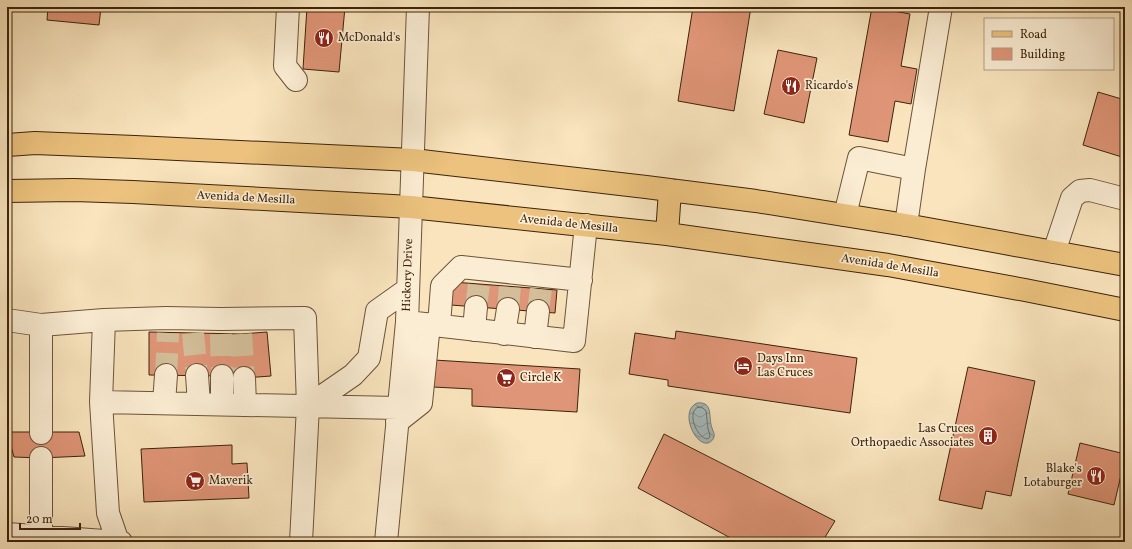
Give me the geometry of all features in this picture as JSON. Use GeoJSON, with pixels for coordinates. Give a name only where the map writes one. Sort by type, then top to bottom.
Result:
{"type":"FeatureCollection","features":[{"type":"Feature","properties":{"kind":"main road"},"geometry":{"type":"LineString","coordinates":[[7,145],[35,144],[134,147],[412,160],[670,190],[845,215],[1125,265]]}},
{"type":"Feature","properties":{"kind":"main road","name":"Avenida de Mesilla"},"geometry":{"type":"LineString","coordinates":[[7,191],[74,190],[126,192],[411,207],[586,225],[667,234],[888,265],[1125,310]]}},
{"type":"Feature","properties":{"kind":"main road"},"geometry":{"type":"LineString","coordinates":[[667,234],[670,190]]}},
{"type":"Feature","properties":{"kind":"street"},"geometry":{"type":"LineString","coordinates":[[288,7],[285,66],[296,80]]}},
{"type":"Feature","properties":{"kind":"street","name":"Hickory Drive"},"geometry":{"type":"LineString","coordinates":[[386,542],[407,322],[418,7]]}},
{"type":"Feature","properties":{"kind":"street"},"geometry":{"type":"LineString","coordinates":[[906,225],[941,7]]}},
{"type":"Feature","properties":{"kind":"street"},"geometry":{"type":"LineString","coordinates":[[845,215],[859,158],[914,169]]}},
{"type":"Feature","properties":{"kind":"street"},"geometry":{"type":"LineString","coordinates":[[1054,252],[1072,198],[1080,191],[1090,190],[1125,198]]}},
{"type":"Feature","properties":{"kind":"street"},"geometry":{"type":"LineString","coordinates":[[407,322],[574,341],[586,225]]}},
{"type":"Feature","properties":{"kind":"street"},"geometry":{"type":"LineString","coordinates":[[101,402],[308,406],[398,415],[421,403],[442,286],[461,267],[480,277],[542,282],[581,280]]}},
{"type":"Feature","properties":{"kind":"street"},"geometry":{"type":"LineString","coordinates":[[308,406],[353,375],[369,358],[377,311],[408,289]]}},
{"type":"Feature","properties":{"kind":"street"},"geometry":{"type":"LineString","coordinates":[[474,330],[476,307]]}},
{"type":"Feature","properties":{"kind":"street"},"geometry":{"type":"LineString","coordinates":[[504,334],[508,309]]}},
{"type":"Feature","properties":{"kind":"street"},"geometry":{"type":"LineString","coordinates":[[535,337],[538,312]]}},
{"type":"Feature","properties":{"kind":"street"},"geometry":{"type":"LineString","coordinates":[[7,320],[41,325],[104,320],[167,325],[231,327],[305,318],[308,406],[301,542]]}},
{"type":"Feature","properties":{"kind":"street"},"geometry":{"type":"LineString","coordinates":[[104,320],[101,402],[108,513],[118,542]]}},
{"type":"Feature","properties":{"kind":"street"},"geometry":{"type":"LineString","coordinates":[[41,325],[41,433]]}},
{"type":"Feature","properties":{"kind":"street"},"geometry":{"type":"LineString","coordinates":[[164,403],[166,375]]}},
{"type":"Feature","properties":{"kind":"street"},"geometry":{"type":"LineString","coordinates":[[197,375],[198,404]]}},
{"type":"Feature","properties":{"kind":"street"},"geometry":{"type":"LineString","coordinates":[[222,376],[222,404]]}},
{"type":"Feature","properties":{"kind":"street"},"geometry":{"type":"LineString","coordinates":[[244,378],[245,405]]}},
{"type":"Feature","properties":{"kind":"street"},"geometry":{"type":"LineString","coordinates":[[41,458],[41,536]]}},
{"type":"Feature","properties":{"kind":"street"},"geometry":{"type":"LineString","coordinates":[[7,534],[121,542]]}},
{"type":"Feature","properties":{"kind":"water"},"geometry":{"type":"Polygon","coordinates":[[[697,403],[702,403],[708,407],[714,438],[708,443],[698,439],[694,434],[689,420],[689,413],[692,407],[697,403]]]}},
{"type":"Feature","properties":{"kind":"building"},"geometry":{"type":"Polygon","coordinates":[[[48,7],[101,7],[99,25],[47,20],[48,7]]]}},
{"type":"Feature","properties":{"kind":"building","name":"McDonald's"},"geometry":{"type":"Polygon","coordinates":[[[307,7],[345,7],[339,72],[303,69],[307,7]]]}},
{"type":"Feature","properties":{"kind":"building"},"geometry":{"type":"Polygon","coordinates":[[[693,7],[751,7],[734,111],[678,101],[693,7]]]}},
{"type":"Feature","properties":{"kind":"building"},"geometry":{"type":"Polygon","coordinates":[[[872,7],[910,14],[901,66],[917,69],[911,104],[895,101],[888,142],[849,135],[872,7]]]}},
{"type":"Feature","properties":{"kind":"building","name":"Ricardo's"},"geometry":{"type":"Polygon","coordinates":[[[778,50],[817,58],[804,123],[764,114],[778,50]]]}},
{"type":"Feature","properties":{"kind":"building"},"geometry":{"type":"Polygon","coordinates":[[[1098,92],[1125,100],[1125,145],[1122,157],[1083,145],[1098,92]]]}},
{"type":"Feature","properties":{"kind":"building"},"geometry":{"type":"Polygon","coordinates":[[[453,282],[557,290],[555,313],[451,305],[453,282]]]}},
{"type":"Feature","properties":{"kind":"building","name":"Days Inn Las Cruces"},"geometry":{"type":"Polygon","coordinates":[[[676,331],[857,358],[850,413],[668,386],[668,380],[629,374],[635,333],[675,339],[676,331]]]}},
{"type":"Feature","properties":{"kind":"building"},"geometry":{"type":"Polygon","coordinates":[[[149,332],[241,334],[267,332],[271,376],[244,378],[222,376],[149,375],[149,332]]]}},
{"type":"Feature","properties":{"kind":"building","name":"Circle K"},"geometry":{"type":"Polygon","coordinates":[[[434,360],[580,369],[577,412],[472,406],[472,389],[433,387],[434,360]]]}},
{"type":"Feature","properties":{"kind":"building","name":"Las Cruces Orthopaedic Associates"},"geometry":{"type":"Polygon","coordinates":[[[968,367],[1035,381],[1011,496],[986,491],[982,509],[939,500],[968,367]]]}},
{"type":"Feature","properties":{"kind":"building"},"geometry":{"type":"Polygon","coordinates":[[[7,432],[79,432],[85,456],[41,458],[14,457],[7,432]]]}},
{"type":"Feature","properties":{"kind":"building"},"geometry":{"type":"Polygon","coordinates":[[[664,434],[835,521],[822,542],[738,542],[638,488],[664,434]]]}},
{"type":"Feature","properties":{"kind":"building","name":"Blake's Lotaburger"},"geometry":{"type":"Polygon","coordinates":[[[1080,443],[1125,454],[1114,505],[1068,494],[1080,443]]]}},
{"type":"Feature","properties":{"kind":"building","name":"Maverik"},"geometry":{"type":"Polygon","coordinates":[[[232,445],[232,464],[247,463],[249,498],[144,502],[141,449],[232,445]]]}},
{"type":"Feature","properties":{"kind":"tunnel"},"geometry":{"type":"LineString","coordinates":[[476,307],[479,284]]}},
{"type":"Feature","properties":{"kind":"tunnel"},"geometry":{"type":"LineString","coordinates":[[508,309],[510,286]]}},
{"type":"Feature","properties":{"kind":"tunnel"},"geometry":{"type":"LineString","coordinates":[[538,311],[541,289]]}},
{"type":"Feature","properties":{"kind":"tunnel"},"geometry":{"type":"LineString","coordinates":[[166,375],[168,333]]}},
{"type":"Feature","properties":{"kind":"tunnel"},"geometry":{"type":"LineString","coordinates":[[193,333],[197,375]]}},
{"type":"Feature","properties":{"kind":"tunnel"},"geometry":{"type":"LineString","coordinates":[[221,334],[222,376]]}},
{"type":"Feature","properties":{"kind":"tunnel"},"geometry":{"type":"LineString","coordinates":[[241,334],[244,378]]}},
{"type":"Feature","properties":{"kind":"place","name":"McDonald's"},"geometry":{"type":"Point","coordinates":[324,38]}},
{"type":"Feature","properties":{"kind":"place","name":"Ricardo's"},"geometry":{"type":"Point","coordinates":[791,86]}},
{"type":"Feature","properties":{"kind":"place","name":"Days Inn Las Cruces"},"geometry":{"type":"Point","coordinates":[743,366]}},
{"type":"Feature","properties":{"kind":"place","name":"Circle K"},"geometry":{"type":"Point","coordinates":[506,378]}},
{"type":"Feature","properties":{"kind":"place","name":"Las Cruces Orthopaedic Associates"},"geometry":{"type":"Point","coordinates":[988,436]}},
{"type":"Feature","properties":{"kind":"place","name":"Blake's Lotaburger"},"geometry":{"type":"Point","coordinates":[1096,476]}},
{"type":"Feature","properties":{"kind":"place","name":"Maverik"},"geometry":{"type":"Point","coordinates":[195,481]}}]}
